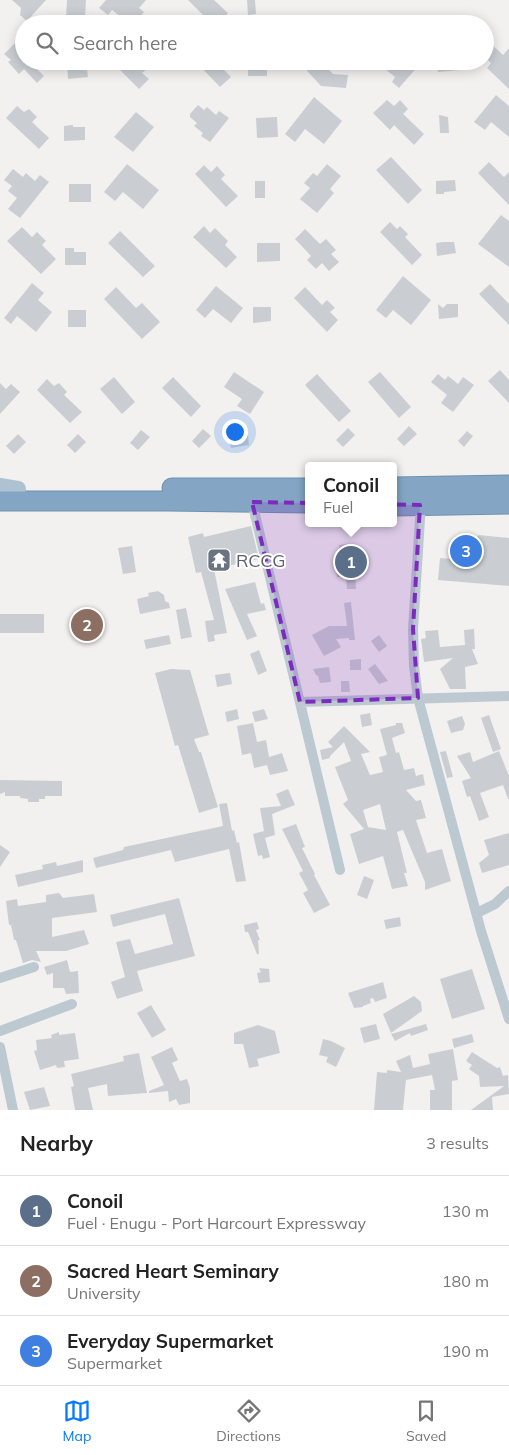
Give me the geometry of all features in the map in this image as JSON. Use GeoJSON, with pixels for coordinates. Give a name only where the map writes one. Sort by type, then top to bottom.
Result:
{"type":"FeatureCollection","features":[{"type":"Feature","properties":{"kind":"highway"},"geometry":{"type":"LineString","coordinates":[[397,487],[509,486]]}},
{"type":"Feature","properties":{"kind":"highway"},"geometry":{"type":"LineString","coordinates":[[6,488],[305,488]]}},
{"type":"Feature","properties":{"kind":"highway"},"geometry":{"type":"LineString","coordinates":[[0,501],[305,503]]}},
{"type":"Feature","properties":{"kind":"highway"},"geometry":{"type":"LineString","coordinates":[[397,506],[509,504]]}},
{"type":"Feature","properties":{"kind":"street"},"geometry":{"type":"LineString","coordinates":[[424,486],[420,505],[413,637],[418,698],[460,857],[477,913],[480,931],[509,1016]]}},
{"type":"Feature","properties":{"kind":"street"},"geometry":{"type":"LineString","coordinates":[[252,502],[340,870]]}},
{"type":"Feature","properties":{"kind":"street"},"geometry":{"type":"LineString","coordinates":[[300,702],[509,696]]}},
{"type":"Feature","properties":{"kind":"street"},"geometry":{"type":"LineString","coordinates":[[477,913],[495,904],[509,891]]}},
{"type":"Feature","properties":{"kind":"street"},"geometry":{"type":"LineString","coordinates":[[0,978],[34,966]]}},
{"type":"Feature","properties":{"kind":"street"},"geometry":{"type":"LineString","coordinates":[[0,1031],[72,1004]]}},
{"type":"Feature","properties":{"kind":"street"},"geometry":{"type":"LineString","coordinates":[[0,1047],[13,1110]]}},
{"type":"Feature","properties":{"kind":"highlighted area"},"geometry":{"type":"Polygon","coordinates":[[[252,502],[420,505],[413,629],[418,698],[300,702],[252,502]]]}},
{"type":"Feature","properties":{"kind":"building"},"geometry":{"type":"Polygon","coordinates":[[[12,0],[46,0],[32,15],[20,15],[21,8],[12,0]]]}},
{"type":"Feature","properties":{"kind":"building"},"geometry":{"type":"Polygon","coordinates":[[[67,0],[86,0],[85,15],[66,15],[67,0]]]}},
{"type":"Feature","properties":{"kind":"building"},"geometry":{"type":"Polygon","coordinates":[[[106,0],[146,0],[139,8],[144,12],[142,15],[118,15],[112,10],[108,15],[99,8],[106,0]]]}},
{"type":"Feature","properties":{"kind":"building"},"geometry":{"type":"Polygon","coordinates":[[[188,0],[214,0],[228,13],[226,15],[203,15],[188,0]]]}},
{"type":"Feature","properties":{"kind":"building"},"geometry":{"type":"Polygon","coordinates":[[[247,0],[255,0],[256,14],[248,15],[247,0]]]}},
{"type":"Feature","properties":{"kind":"building"},"geometry":{"type":"Polygon","coordinates":[[[15,43],[15,70],[8,62],[11,60],[4,54],[15,43]]]}},
{"type":"Feature","properties":{"kind":"building"},"geometry":{"type":"Polygon","coordinates":[[[494,46],[503,55],[509,48],[509,89],[489,70],[494,70],[494,46]]]}},
{"type":"Feature","properties":{"kind":"building"},"geometry":{"type":"Polygon","coordinates":[[[25,70],[38,70],[44,76],[37,83],[25,70]]]}},
{"type":"Feature","properties":{"kind":"building"},"geometry":{"type":"Polygon","coordinates":[[[67,70],[87,70],[88,77],[68,79],[67,70]]]}},
{"type":"Feature","properties":{"kind":"building"},"geometry":{"type":"Polygon","coordinates":[[[120,70],[146,70],[142,73],[149,79],[139,89],[120,70]]]}},
{"type":"Feature","properties":{"kind":"building"},"geometry":{"type":"Polygon","coordinates":[[[204,70],[224,70],[231,77],[220,87],[204,70]]]}},
{"type":"Feature","properties":{"kind":"building"},"geometry":{"type":"Polygon","coordinates":[[[248,70],[267,70],[267,76],[248,76],[248,70]]]}},
{"type":"Feature","properties":{"kind":"building"},"geometry":{"type":"Polygon","coordinates":[[[306,70],[329,70],[333,74],[348,75],[346,88],[321,86],[306,70]]]}},
{"type":"Feature","properties":{"kind":"building"},"geometry":{"type":"Polygon","coordinates":[[[386,70],[415,70],[399,88],[392,82],[395,77],[386,70]]]}},
{"type":"Feature","properties":{"kind":"building"},"geometry":{"type":"Polygon","coordinates":[[[438,70],[460,70],[438,72],[438,70]]]}},
{"type":"Feature","properties":{"kind":"building"},"geometry":{"type":"Polygon","coordinates":[[[496,95],[509,106],[509,137],[491,122],[485,130],[474,122],[496,95]]]}},
{"type":"Feature","properties":{"kind":"building"},"geometry":{"type":"Polygon","coordinates":[[[314,97],[342,121],[324,144],[305,129],[295,142],[285,134],[314,97]]]}},
{"type":"Feature","properties":{"kind":"building"},"geometry":{"type":"Polygon","coordinates":[[[387,100],[394,106],[400,100],[408,109],[403,114],[424,134],[414,145],[394,125],[390,130],[373,113],[387,100]]]}},
{"type":"Feature","properties":{"kind":"building"},"geometry":{"type":"Polygon","coordinates":[[[198,105],[204,110],[207,107],[216,115],[219,111],[229,118],[210,142],[201,136],[203,133],[194,126],[197,123],[190,117],[190,114],[198,105]]]}},
{"type":"Feature","properties":{"kind":"building"},"geometry":{"type":"Polygon","coordinates":[[[17,106],[24,112],[29,109],[37,117],[32,122],[49,138],[39,149],[6,118],[17,106]]]}},
{"type":"Feature","properties":{"kind":"building"},"geometry":{"type":"Polygon","coordinates":[[[136,112],[154,127],[133,152],[114,137],[136,112]]]}},
{"type":"Feature","properties":{"kind":"building"},"geometry":{"type":"Polygon","coordinates":[[[439,115],[448,117],[449,133],[440,133],[439,115]]]}},
{"type":"Feature","properties":{"kind":"building"},"geometry":{"type":"Polygon","coordinates":[[[277,117],[278,137],[257,138],[256,118],[277,117]]]}},
{"type":"Feature","properties":{"kind":"building"},"geometry":{"type":"Polygon","coordinates":[[[73,125],[73,127],[85,127],[85,140],[64,141],[64,126],[73,125]]]}},
{"type":"Feature","properties":{"kind":"building"},"geometry":{"type":"Polygon","coordinates":[[[391,157],[422,190],[408,204],[376,170],[391,157]]]}},
{"type":"Feature","properties":{"kind":"building"},"geometry":{"type":"Polygon","coordinates":[[[489,162],[504,177],[509,172],[509,205],[478,173],[489,162]]]}},
{"type":"Feature","properties":{"kind":"building"},"geometry":{"type":"Polygon","coordinates":[[[127,164],[159,190],[143,209],[123,192],[115,201],[104,192],[127,164]]]}},
{"type":"Feature","properties":{"kind":"building"},"geometry":{"type":"Polygon","coordinates":[[[327,164],[341,176],[330,189],[334,193],[317,213],[300,199],[310,188],[304,183],[313,173],[317,176],[327,164]]]}},
{"type":"Feature","properties":{"kind":"building"},"geometry":{"type":"Polygon","coordinates":[[[204,165],[211,172],[217,166],[225,175],[221,179],[238,196],[226,207],[195,174],[204,165]]]}},
{"type":"Feature","properties":{"kind":"building"},"geometry":{"type":"Polygon","coordinates":[[[13,169],[23,177],[26,173],[35,181],[40,175],[49,182],[20,218],[8,209],[17,198],[8,191],[12,186],[4,180],[13,169]]]}},
{"type":"Feature","properties":{"kind":"building"},"geometry":{"type":"Polygon","coordinates":[[[455,180],[456,191],[436,194],[436,181],[455,180]]]}},
{"type":"Feature","properties":{"kind":"building"},"geometry":{"type":"Polygon","coordinates":[[[255,181],[265,181],[265,198],[255,198],[255,181]]]}},
{"type":"Feature","properties":{"kind":"building"},"geometry":{"type":"Polygon","coordinates":[[[69,184],[91,184],[91,202],[69,202],[69,184]]]}},
{"type":"Feature","properties":{"kind":"building"},"geometry":{"type":"Polygon","coordinates":[[[501,215],[509,221],[509,267],[478,244],[501,215]]]}},
{"type":"Feature","properties":{"kind":"building"},"geometry":{"type":"Polygon","coordinates":[[[390,222],[397,229],[400,226],[408,234],[405,237],[422,255],[412,265],[380,232],[390,222]]]}},
{"type":"Feature","properties":{"kind":"building"},"geometry":{"type":"Polygon","coordinates":[[[204,226],[210,233],[215,228],[228,241],[225,245],[237,257],[226,268],[193,237],[204,226]]]}},
{"type":"Feature","properties":{"kind":"building"},"geometry":{"type":"Polygon","coordinates":[[[22,227],[32,237],[37,232],[46,241],[42,245],[56,259],[41,274],[7,241],[22,227]]]}},
{"type":"Feature","properties":{"kind":"building"},"geometry":{"type":"Polygon","coordinates":[[[305,229],[320,244],[326,239],[336,250],[331,254],[339,262],[329,271],[322,263],[316,269],[307,260],[311,256],[295,239],[305,229]]]}},
{"type":"Feature","properties":{"kind":"building"},"geometry":{"type":"Polygon","coordinates":[[[120,231],[155,266],[143,277],[108,243],[120,231]]]}},
{"type":"Feature","properties":{"kind":"building"},"geometry":{"type":"Polygon","coordinates":[[[454,242],[456,253],[437,256],[436,243],[454,242]]]}},
{"type":"Feature","properties":{"kind":"building"},"geometry":{"type":"Polygon","coordinates":[[[257,243],[280,243],[280,261],[257,262],[257,243]]]}},
{"type":"Feature","properties":{"kind":"building"},"geometry":{"type":"Polygon","coordinates":[[[65,248],[74,248],[74,252],[86,252],[86,265],[65,265],[65,248]]]}},
{"type":"Feature","properties":{"kind":"building"},"geometry":{"type":"Polygon","coordinates":[[[403,276],[431,300],[411,325],[393,310],[386,318],[376,310],[403,276]]]}},
{"type":"Feature","properties":{"kind":"building"},"geometry":{"type":"Polygon","coordinates":[[[32,283],[44,293],[38,300],[52,312],[36,332],[17,316],[11,324],[4,318],[32,283]]]}},
{"type":"Feature","properties":{"kind":"building"},"geometry":{"type":"Polygon","coordinates":[[[490,284],[509,304],[509,325],[479,294],[490,284]]]}},
{"type":"Feature","properties":{"kind":"building"},"geometry":{"type":"Polygon","coordinates":[[[216,286],[243,308],[231,323],[213,309],[205,318],[196,310],[216,286]]]}},
{"type":"Feature","properties":{"kind":"building"},"geometry":{"type":"Polygon","coordinates":[[[116,287],[136,308],[142,303],[160,322],[142,339],[104,299],[116,287]]]}},
{"type":"Feature","properties":{"kind":"building"},"geometry":{"type":"Polygon","coordinates":[[[305,287],[322,305],[327,300],[335,308],[330,312],[338,320],[327,332],[294,298],[305,287]]]}},
{"type":"Feature","properties":{"kind":"building"},"geometry":{"type":"Polygon","coordinates":[[[438,304],[443,308],[447,304],[458,304],[458,317],[439,319],[438,304]]]}},
{"type":"Feature","properties":{"kind":"building"},"geometry":{"type":"Polygon","coordinates":[[[253,307],[271,307],[271,321],[253,323],[253,307]]]}},
{"type":"Feature","properties":{"kind":"building"},"geometry":{"type":"Polygon","coordinates":[[[68,310],[86,310],[86,327],[68,327],[68,310]]]}},
{"type":"Feature","properties":{"kind":"building"},"geometry":{"type":"Polygon","coordinates":[[[500,370],[509,380],[509,403],[488,381],[500,370]]]}},
{"type":"Feature","properties":{"kind":"building"},"geometry":{"type":"Polygon","coordinates":[[[234,372],[264,392],[250,414],[237,406],[242,399],[224,387],[234,372]]]}},
{"type":"Feature","properties":{"kind":"building"},"geometry":{"type":"Polygon","coordinates":[[[380,372],[411,407],[399,418],[368,382],[380,372]]]}},
{"type":"Feature","properties":{"kind":"building"},"geometry":{"type":"Polygon","coordinates":[[[317,374],[351,411],[339,422],[305,385],[317,374]]]}},
{"type":"Feature","properties":{"kind":"building"},"geometry":{"type":"Polygon","coordinates":[[[438,374],[445,380],[448,376],[458,384],[463,377],[474,385],[453,412],[441,403],[447,395],[431,382],[438,374]]]}},
{"type":"Feature","properties":{"kind":"building"},"geometry":{"type":"Polygon","coordinates":[[[114,377],[135,402],[122,414],[100,389],[114,377]]]}},
{"type":"Feature","properties":{"kind":"building"},"geometry":{"type":"Polygon","coordinates":[[[173,377],[201,406],[191,417],[162,388],[173,377]]]}},
{"type":"Feature","properties":{"kind":"building"},"geometry":{"type":"Polygon","coordinates":[[[47,379],[54,386],[59,383],[67,392],[64,395],[82,412],[70,423],[37,390],[47,379]]]}},
{"type":"Feature","properties":{"kind":"building"},"geometry":{"type":"Polygon","coordinates":[[[0,383],[6,389],[11,384],[20,392],[0,414],[0,383]]]}},
{"type":"Feature","properties":{"kind":"building"},"geometry":{"type":"Polygon","coordinates":[[[409,426],[417,434],[404,446],[397,439],[409,426]]]}},
{"type":"Feature","properties":{"kind":"building"},"geometry":{"type":"Polygon","coordinates":[[[348,428],[355,435],[343,447],[336,440],[348,428]]]}},
{"type":"Feature","properties":{"kind":"building"},"geometry":{"type":"Polygon","coordinates":[[[203,429],[211,436],[199,448],[192,441],[203,429]]]}},
{"type":"Feature","properties":{"kind":"building"},"geometry":{"type":"Polygon","coordinates":[[[141,430],[150,437],[138,450],[130,443],[141,430]]]}},
{"type":"Feature","properties":{"kind":"building"},"geometry":{"type":"Polygon","coordinates":[[[467,431],[473,436],[464,447],[458,441],[467,431]]]}},
{"type":"Feature","properties":{"kind":"building"},"geometry":{"type":"Polygon","coordinates":[[[18,434],[26,442],[14,454],[6,446],[18,434]]]}},
{"type":"Feature","properties":{"kind":"building"},"geometry":{"type":"Polygon","coordinates":[[[78,434],[86,442],[75,453],[67,445],[78,434]]]}},
{"type":"Feature","properties":{"kind":"building"},"geometry":{"type":"Polygon","coordinates":[[[248,435],[249,445],[231,448],[229,438],[248,435]]]}},
{"type":"Feature","properties":{"kind":"building"},"geometry":{"type":"Polygon","coordinates":[[[251,526],[259,559],[214,569],[227,633],[214,635],[215,641],[208,642],[205,621],[214,620],[201,572],[196,573],[188,537],[203,533],[204,537],[251,526]]]}},
{"type":"Feature","properties":{"kind":"building"},"geometry":{"type":"Polygon","coordinates":[[[478,535],[509,538],[509,586],[438,580],[440,558],[476,561],[478,535]]]}},
{"type":"Feature","properties":{"kind":"building"},"geometry":{"type":"Polygon","coordinates":[[[347,544],[349,569],[355,569],[356,589],[347,589],[346,577],[337,577],[336,568],[341,568],[339,545],[347,544]]]}},
{"type":"Feature","properties":{"kind":"building"},"geometry":{"type":"Polygon","coordinates":[[[132,546],[136,572],[123,574],[118,548],[132,546]]]}},
{"type":"Feature","properties":{"kind":"building"},"geometry":{"type":"Polygon","coordinates":[[[255,582],[261,604],[264,603],[266,610],[247,614],[257,636],[247,640],[225,589],[255,582]]]}},
{"type":"Feature","properties":{"kind":"building"},"geometry":{"type":"Polygon","coordinates":[[[158,591],[164,595],[165,601],[169,603],[170,608],[140,614],[137,599],[149,596],[148,593],[158,591]]]}},
{"type":"Feature","properties":{"kind":"building"},"geometry":{"type":"Polygon","coordinates":[[[351,602],[355,640],[349,640],[349,638],[336,639],[341,647],[324,656],[312,635],[329,626],[347,626],[344,603],[351,602]]]}},
{"type":"Feature","properties":{"kind":"building"},"geometry":{"type":"Polygon","coordinates":[[[186,608],[192,637],[181,639],[176,610],[186,608]]]}},
{"type":"Feature","properties":{"kind":"building"},"geometry":{"type":"Polygon","coordinates":[[[0,614],[44,614],[44,633],[0,633],[0,614]]]}},
{"type":"Feature","properties":{"kind":"building"},"geometry":{"type":"Polygon","coordinates":[[[474,629],[475,649],[472,649],[478,664],[465,667],[466,689],[450,689],[440,669],[453,658],[424,662],[421,639],[426,638],[425,631],[438,630],[440,647],[465,645],[464,630],[474,629]]]}},
{"type":"Feature","properties":{"kind":"building"},"geometry":{"type":"Polygon","coordinates":[[[169,635],[171,644],[146,649],[144,640],[169,635]]]}},
{"type":"Feature","properties":{"kind":"building"},"geometry":{"type":"Polygon","coordinates":[[[379,635],[387,646],[379,652],[371,641],[379,635]]]}},
{"type":"Feature","properties":{"kind":"building"},"geometry":{"type":"Polygon","coordinates":[[[259,650],[267,671],[258,675],[250,654],[259,650]]]}},
{"type":"Feature","properties":{"kind":"building"},"geometry":{"type":"Polygon","coordinates":[[[361,659],[361,670],[350,670],[350,660],[361,659]]]}},
{"type":"Feature","properties":{"kind":"building"},"geometry":{"type":"Polygon","coordinates":[[[375,664],[388,681],[379,684],[368,669],[375,664]]]}},
{"type":"Feature","properties":{"kind":"building"},"geometry":{"type":"Polygon","coordinates":[[[329,667],[331,682],[320,683],[313,669],[329,667]]]}},
{"type":"Feature","properties":{"kind":"building"},"geometry":{"type":"Polygon","coordinates":[[[171,669],[190,670],[209,735],[194,739],[199,752],[201,752],[218,807],[199,813],[178,745],[175,746],[155,673],[171,669]]]}},
{"type":"Feature","properties":{"kind":"building"},"geometry":{"type":"Polygon","coordinates":[[[230,673],[232,684],[217,687],[215,675],[230,673]]]}},
{"type":"Feature","properties":{"kind":"building"},"geometry":{"type":"Polygon","coordinates":[[[341,681],[349,681],[350,692],[341,692],[341,681]]]}},
{"type":"Feature","properties":{"kind":"building"},"geometry":{"type":"Polygon","coordinates":[[[237,709],[239,719],[227,722],[225,712],[237,709]]]}},
{"type":"Feature","properties":{"kind":"building"},"geometry":{"type":"Polygon","coordinates":[[[264,709],[268,719],[255,722],[252,712],[264,709]]]}},
{"type":"Feature","properties":{"kind":"building"},"geometry":{"type":"Polygon","coordinates":[[[370,713],[372,725],[362,727],[360,715],[370,713]]]}},
{"type":"Feature","properties":{"kind":"building"},"geometry":{"type":"Polygon","coordinates":[[[489,715],[501,749],[493,752],[481,718],[489,715]]]}},
{"type":"Feature","properties":{"kind":"building"},"geometry":{"type":"Polygon","coordinates":[[[462,716],[465,724],[463,730],[451,733],[447,721],[462,716]]]}},
{"type":"Feature","properties":{"kind":"building"},"geometry":{"type":"Polygon","coordinates":[[[253,723],[257,742],[266,740],[269,757],[282,753],[288,771],[270,775],[267,765],[254,768],[251,753],[242,755],[237,726],[253,723]]]}},
{"type":"Feature","properties":{"kind":"building"},"geometry":{"type":"Polygon","coordinates":[[[396,723],[402,723],[405,733],[392,738],[396,753],[399,752],[404,770],[414,768],[416,776],[423,774],[425,785],[406,790],[416,801],[421,800],[426,818],[416,820],[427,853],[442,849],[451,881],[425,890],[425,882],[403,830],[397,832],[407,873],[404,873],[408,886],[392,889],[383,856],[359,864],[350,834],[364,829],[343,804],[348,800],[335,767],[351,761],[344,742],[330,758],[322,760],[320,750],[333,747],[328,742],[344,726],[370,752],[361,754],[370,775],[383,772],[379,757],[387,755],[380,729],[396,725],[396,723]],[[380,804],[363,810],[368,827],[386,830],[380,804]]]}},
{"type":"Feature","properties":{"kind":"building"},"geometry":{"type":"Polygon","coordinates":[[[446,751],[453,777],[447,778],[440,752],[446,751]]]}},
{"type":"Feature","properties":{"kind":"building"},"geometry":{"type":"Polygon","coordinates":[[[499,751],[509,776],[509,799],[503,785],[480,793],[489,817],[479,821],[470,796],[467,797],[462,781],[471,778],[457,756],[470,752],[473,762],[499,751]]]}},
{"type":"Feature","properties":{"kind":"building"},"geometry":{"type":"Polygon","coordinates":[[[0,780],[62,781],[62,796],[45,796],[45,799],[39,799],[39,802],[28,802],[28,799],[20,798],[20,796],[5,796],[5,792],[0,794],[0,780]]]}},
{"type":"Feature","properties":{"kind":"building"},"geometry":{"type":"Polygon","coordinates":[[[288,789],[295,805],[272,814],[275,835],[265,838],[270,857],[263,859],[262,855],[258,856],[253,834],[264,831],[260,808],[281,806],[276,794],[288,789]]]}},
{"type":"Feature","properties":{"kind":"building"},"geometry":{"type":"Polygon","coordinates":[[[227,803],[232,831],[234,830],[237,843],[239,842],[246,881],[236,882],[229,849],[175,862],[171,850],[96,868],[93,858],[123,850],[124,847],[223,826],[219,804],[227,803]]]}},
{"type":"Feature","properties":{"kind":"building"},"geometry":{"type":"Polygon","coordinates":[[[296,824],[305,847],[302,848],[330,905],[314,913],[303,893],[308,890],[299,873],[303,871],[282,829],[296,824]]]}},
{"type":"Feature","properties":{"kind":"building"},"geometry":{"type":"Polygon","coordinates":[[[509,833],[509,865],[482,873],[479,863],[489,855],[484,840],[509,833]]]}},
{"type":"Feature","properties":{"kind":"building"},"geometry":{"type":"Polygon","coordinates":[[[0,845],[10,852],[0,867],[0,845]]]}},
{"type":"Feature","properties":{"kind":"building"},"geometry":{"type":"Polygon","coordinates":[[[83,860],[83,872],[18,887],[15,875],[43,869],[42,865],[56,862],[57,866],[83,860]]]}},
{"type":"Feature","properties":{"kind":"building"},"geometry":{"type":"Polygon","coordinates":[[[364,876],[374,880],[367,899],[357,895],[364,876]]]}},
{"type":"Feature","properties":{"kind":"building"},"geometry":{"type":"Polygon","coordinates":[[[59,893],[63,898],[94,894],[97,912],[52,918],[52,937],[84,930],[89,944],[66,951],[36,951],[41,962],[32,960],[23,963],[16,940],[14,940],[11,925],[9,925],[6,901],[17,899],[18,906],[46,902],[46,895],[59,893]]]}},
{"type":"Feature","properties":{"kind":"building"},"geometry":{"type":"Polygon","coordinates":[[[179,898],[195,956],[137,971],[143,991],[117,999],[111,982],[125,977],[116,942],[130,939],[135,954],[173,944],[165,914],[113,927],[110,915],[179,898]]]}},
{"type":"Feature","properties":{"kind":"building"},"geometry":{"type":"Polygon","coordinates":[[[400,917],[401,926],[386,929],[384,920],[400,917]]]}},
{"type":"Feature","properties":{"kind":"building"},"geometry":{"type":"Polygon","coordinates":[[[257,922],[259,929],[256,930],[260,940],[258,940],[259,954],[257,954],[248,932],[245,932],[244,925],[257,922]]]}},
{"type":"Feature","properties":{"kind":"building"},"geometry":{"type":"Polygon","coordinates":[[[67,960],[70,972],[78,971],[79,993],[66,994],[64,988],[53,988],[53,973],[47,975],[44,967],[67,960]]]}},
{"type":"Feature","properties":{"kind":"building"},"geometry":{"type":"Polygon","coordinates":[[[259,968],[269,969],[270,982],[259,983],[257,973],[261,972],[259,968]]]}},
{"type":"Feature","properties":{"kind":"building"},"geometry":{"type":"Polygon","coordinates":[[[472,969],[485,1009],[452,1019],[440,979],[472,969]]]}},
{"type":"Feature","properties":{"kind":"building"},"geometry":{"type":"Polygon","coordinates":[[[383,982],[387,998],[375,1002],[373,998],[370,999],[371,1003],[363,1007],[354,1008],[348,993],[383,982]]]}},
{"type":"Feature","properties":{"kind":"building"},"geometry":{"type":"Polygon","coordinates":[[[414,996],[421,1002],[422,1011],[391,1033],[383,1014],[414,996]]]}},
{"type":"Feature","properties":{"kind":"building"},"geometry":{"type":"Polygon","coordinates":[[[151,1005],[166,1030],[152,1038],[137,1013],[151,1005]]]}},
{"type":"Feature","properties":{"kind":"building"},"geometry":{"type":"Polygon","coordinates":[[[376,1024],[380,1039],[364,1043],[360,1028],[376,1024]]]}},
{"type":"Feature","properties":{"kind":"building"},"geometry":{"type":"Polygon","coordinates":[[[426,1024],[428,1030],[411,1036],[410,1033],[395,1041],[391,1034],[426,1024]]]}},
{"type":"Feature","properties":{"kind":"building"},"geometry":{"type":"Polygon","coordinates":[[[258,1025],[275,1031],[280,1053],[257,1059],[259,1066],[249,1068],[243,1044],[234,1044],[234,1033],[258,1025]]]}},
{"type":"Feature","properties":{"kind":"building"},"geometry":{"type":"Polygon","coordinates":[[[59,1032],[59,1035],[75,1033],[79,1059],[64,1061],[65,1067],[57,1068],[56,1065],[40,1070],[34,1051],[37,1050],[36,1040],[52,1038],[51,1035],[59,1032]]]}},
{"type":"Feature","properties":{"kind":"building"},"geometry":{"type":"Polygon","coordinates":[[[472,1034],[474,1042],[454,1048],[452,1039],[472,1034]]]}},
{"type":"Feature","properties":{"kind":"building"},"geometry":{"type":"Polygon","coordinates":[[[323,1039],[345,1048],[336,1067],[326,1062],[328,1057],[319,1055],[323,1039]]]}},
{"type":"Feature","properties":{"kind":"building"},"geometry":{"type":"Polygon","coordinates":[[[172,1047],[178,1060],[172,1063],[180,1081],[187,1079],[190,1088],[190,1103],[179,1105],[176,1099],[169,1102],[168,1091],[149,1093],[149,1091],[164,1085],[151,1057],[172,1047]]]}},
{"type":"Feature","properties":{"kind":"building"},"geometry":{"type":"Polygon","coordinates":[[[453,1049],[458,1080],[452,1081],[452,1110],[430,1110],[430,1090],[435,1090],[432,1075],[406,1080],[403,1110],[374,1110],[377,1072],[387,1073],[387,1070],[401,1072],[396,1061],[410,1055],[413,1068],[430,1064],[428,1054],[453,1049]]]}},
{"type":"Feature","properties":{"kind":"building"},"geometry":{"type":"Polygon","coordinates":[[[472,1052],[497,1068],[500,1067],[503,1076],[508,1075],[509,1094],[492,1097],[493,1110],[471,1110],[504,1086],[480,1087],[479,1076],[469,1069],[472,1065],[466,1061],[472,1052]]]}},
{"type":"Feature","properties":{"kind":"building"},"geometry":{"type":"Polygon","coordinates":[[[139,1053],[147,1093],[108,1096],[107,1084],[88,1088],[93,1110],[75,1110],[71,1087],[74,1086],[71,1074],[124,1061],[123,1056],[139,1053]]]}},
{"type":"Feature","properties":{"kind":"building"},"geometry":{"type":"Polygon","coordinates":[[[44,1087],[50,1106],[30,1110],[24,1092],[44,1087]]]}},
{"type":"Feature","properties":{"kind":"place","name":"Everyday Supermarket"},"geometry":{"type":"Point","coordinates":[466,551]}},
{"type":"Feature","properties":{"kind":"place","name":"RCCG"},"geometry":{"type":"Point","coordinates":[219,560]}},
{"type":"Feature","properties":{"kind":"place","name":"Conoil"},"geometry":{"type":"Point","coordinates":[351,562]}},
{"type":"Feature","properties":{"kind":"place","name":"Sacred Heart Seminary"},"geometry":{"type":"Point","coordinates":[87,625]}}]}
